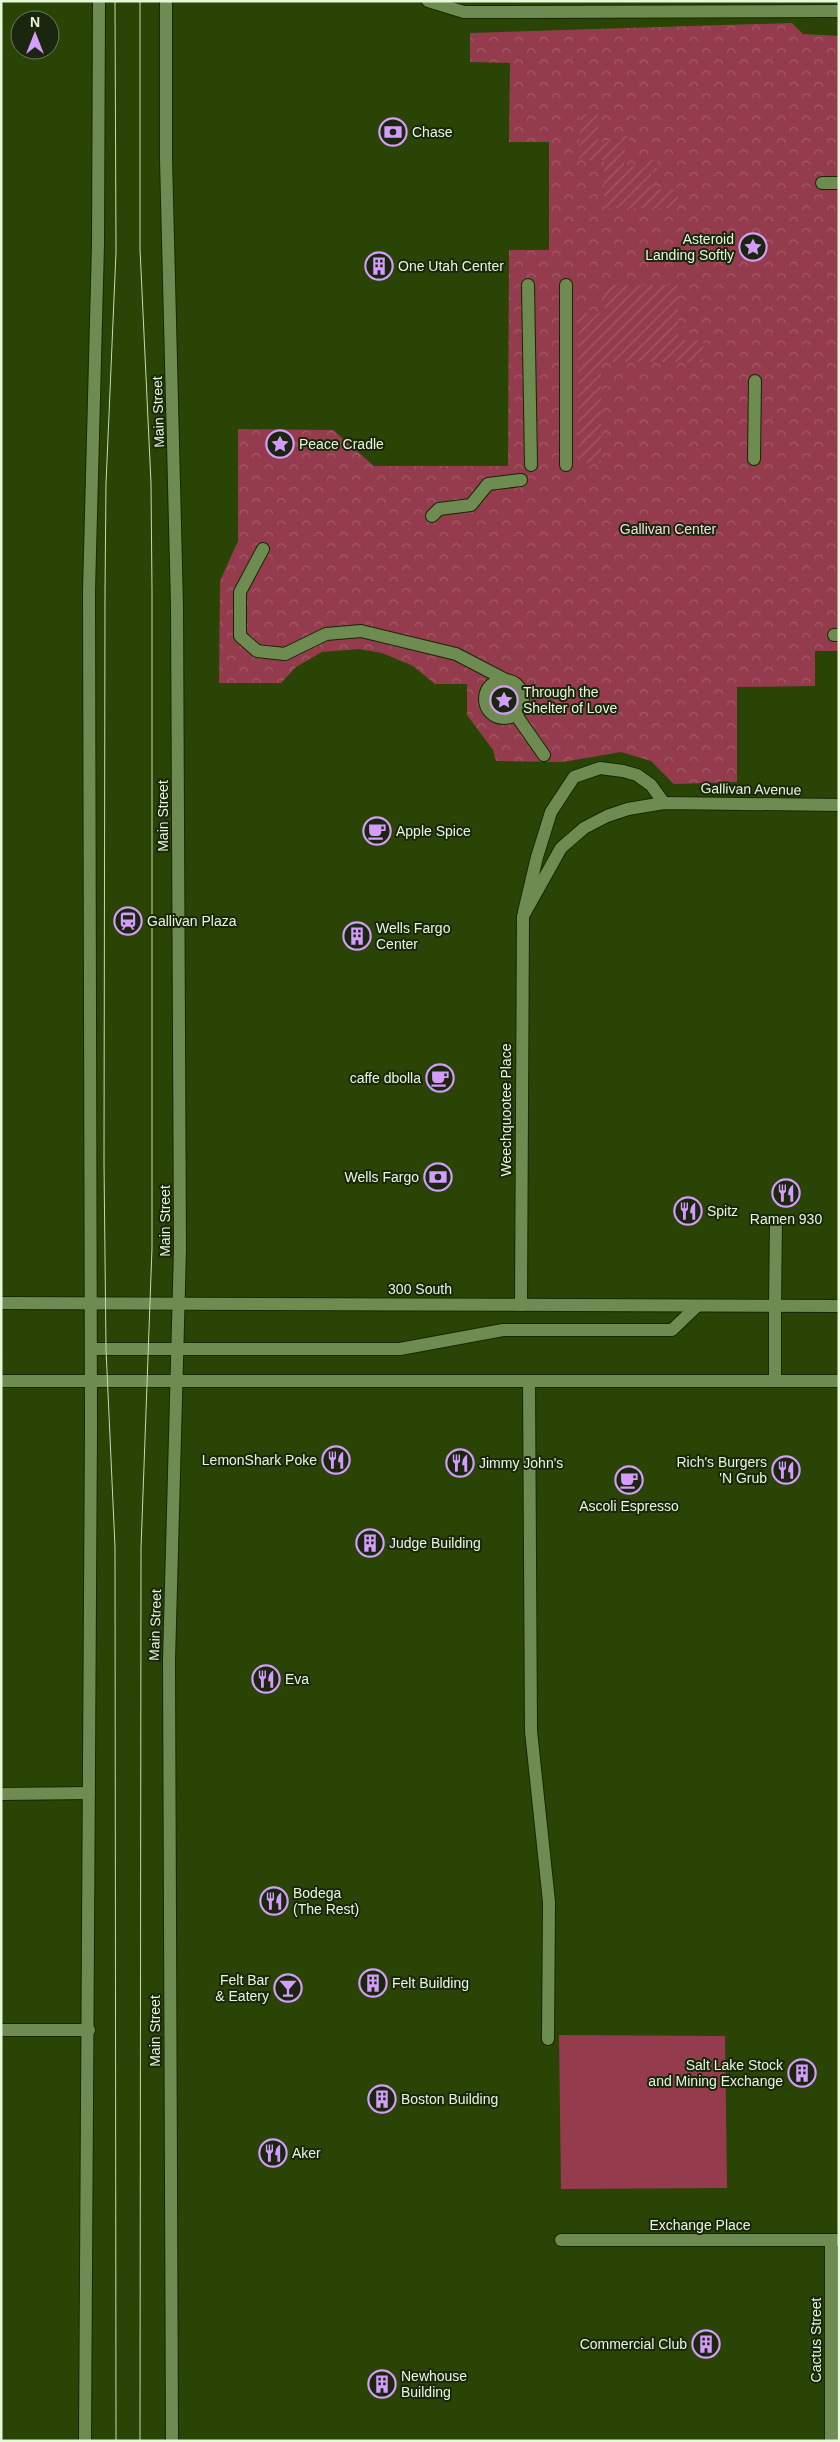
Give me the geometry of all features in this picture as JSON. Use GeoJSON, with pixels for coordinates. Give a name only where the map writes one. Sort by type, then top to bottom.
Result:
{"type":"FeatureCollection","features":[{"type":"Feature","properties":{"kind":"street"},"geometry":{"type":"LineString","coordinates":[[85,2441],[89,2030],[91,1381],[89,582],[98,244],[99,1]]}},
{"type":"Feature","properties":{"kind":"street","name":"Main Street"},"geometry":{"type":"LineString","coordinates":[[166,1],[167,251],[174,437],[177,606],[179,1305],[169,1661],[172,2441]]}},
{"type":"Feature","properties":{"kind":"street"},"geometry":{"type":"LineString","coordinates":[[428,1],[464,12],[839,11]]}},
{"type":"Feature","properties":{"kind":"street"},"geometry":{"type":"LineString","coordinates":[[822,183],[839,183]]}},
{"type":"Feature","properties":{"kind":"street"},"geometry":{"type":"LineString","coordinates":[[528,285],[531,465]]}},
{"type":"Feature","properties":{"kind":"street"},"geometry":{"type":"LineString","coordinates":[[566,285],[566,465]]}},
{"type":"Feature","properties":{"kind":"street"},"geometry":{"type":"LineString","coordinates":[[754,459],[755,381]]}},
{"type":"Feature","properties":{"kind":"street"},"geometry":{"type":"LineString","coordinates":[[432,516],[439,509],[471,505],[488,484],[521,480]]}},
{"type":"Feature","properties":{"kind":"street"},"geometry":{"type":"LineString","coordinates":[[263,549],[240,592],[240,636],[257,651],[285,654],[326,634],[361,631],[456,654],[515,683],[522,693],[522,704],[516,714],[510,717],[498,717],[488,709],[485,696],[491,684],[504,679]]}},
{"type":"Feature","properties":{"kind":"street"},"geometry":{"type":"LineString","coordinates":[[516,714],[544,755]]}},
{"type":"Feature","properties":{"kind":"street","name":"Weechquootee Place"},"geometry":{"type":"LineString","coordinates":[[521,1305],[522,916],[551,812],[574,776],[600,768],[637,775],[651,786],[664,803],[628,809],[607,816],[584,828],[561,848],[522,916]]}},
{"type":"Feature","properties":{"kind":"street","name":"Gallivan Avenue"},"geometry":{"type":"LineString","coordinates":[[664,803],[839,805]]}},
{"type":"Feature","properties":{"kind":"street"},"geometry":{"type":"LineString","coordinates":[[775,1381],[776,1221]]}},
{"type":"Feature","properties":{"kind":"street","name":"300 South"},"geometry":{"type":"LineString","coordinates":[[1,1303],[839,1306]]}},
{"type":"Feature","properties":{"kind":"street"},"geometry":{"type":"LineString","coordinates":[[91,1350],[400,1350],[503,1330],[672,1330],[697,1306]]}},
{"type":"Feature","properties":{"kind":"street"},"geometry":{"type":"LineString","coordinates":[[1,1381],[839,1381]]}},
{"type":"Feature","properties":{"kind":"street"},"geometry":{"type":"LineString","coordinates":[[529,1381],[531,1730],[549,1902],[548,2039]]}},
{"type":"Feature","properties":{"kind":"street"},"geometry":{"type":"LineString","coordinates":[[1,1794],[89,1793]]}},
{"type":"Feature","properties":{"kind":"street"},"geometry":{"type":"LineString","coordinates":[[1,2030],[89,2030]]}},
{"type":"Feature","properties":{"kind":"street","name":"Exchange Place"},"geometry":{"type":"LineString","coordinates":[[561,2240],[835,2240]]}},
{"type":"Feature","properties":{"kind":"street","name":"Cactus Street"},"geometry":{"type":"LineString","coordinates":[[831,2441],[835,2240]]}},
{"type":"Feature","properties":{"kind":"green space","name":"Gallivan Center"},"geometry":{"type":"Polygon","coordinates":[[[792,23],[803,34],[839,36],[839,651],[815,651],[815,686],[737,687],[737,782],[674,784],[651,761],[621,752],[563,762],[496,761],[493,750],[467,715],[467,684],[435,684],[413,666],[382,653],[359,649],[322,652],[296,667],[281,683],[219,683],[220,581],[238,541],[238,429],[333,430],[374,466],[508,466],[509,250],[549,250],[549,142],[509,142],[510,63],[470,62],[470,33],[792,23]]]}},
{"type":"Feature","properties":{"kind":"green space"},"geometry":{"type":"Polygon","coordinates":[[[580,114],[598,114],[598,142],[621,142],[622,136],[629,136],[629,144],[625,144],[624,166],[646,167],[646,160],[657,160],[657,172],[651,172],[651,189],[678,190],[678,208],[604,208],[604,160],[579,160],[580,114]]]}},
{"type":"Feature","properties":{"kind":"green space"},"geometry":{"type":"Polygon","coordinates":[[[605,285],[678,285],[678,340],[703,340],[703,362],[601,362],[601,463],[578,463],[578,313],[605,313],[605,285]]]}},
{"type":"Feature","properties":{"kind":"green space"},"geometry":{"type":"Polygon","coordinates":[[[559,2035],[725,2036],[727,2188],[561,2189],[559,2035]]]}},
{"type":"Feature","properties":{"kind":"tram line"},"geometry":{"type":"LineString","coordinates":[[115,1],[116,252],[106,484],[104,1163],[106,1349],[115,1547],[116,2441]]}},
{"type":"Feature","properties":{"kind":"tram line"},"geometry":{"type":"LineString","coordinates":[[140,1],[140,249],[151,483],[152,592],[152,1248],[141,1548],[140,2441]]}},
{"type":"Feature","properties":{"kind":"place","name":"Chase"},"geometry":{"type":"Point","coordinates":[393,132]}},
{"type":"Feature","properties":{"kind":"place","name":"Asteroid Landing Softly"},"geometry":{"type":"Point","coordinates":[753,247]}},
{"type":"Feature","properties":{"kind":"place","name":"One Utah Center"},"geometry":{"type":"Point","coordinates":[379,266]}},
{"type":"Feature","properties":{"kind":"place","name":"Peace Cradle"},"geometry":{"type":"Point","coordinates":[280,444]}},
{"type":"Feature","properties":{"kind":"place","name":"Through the Shelter of Love"},"geometry":{"type":"Point","coordinates":[504,700]}},
{"type":"Feature","properties":{"kind":"place","name":"Apple Spice"},"geometry":{"type":"Point","coordinates":[377,831]}},
{"type":"Feature","properties":{"kind":"place","name":"Gallivan Plaza"},"geometry":{"type":"Point","coordinates":[128,921]}},
{"type":"Feature","properties":{"kind":"place","name":"Wells Fargo Center"},"geometry":{"type":"Point","coordinates":[357,936]}},
{"type":"Feature","properties":{"kind":"place","name":"caffe dbolla"},"geometry":{"type":"Point","coordinates":[440,1078]}},
{"type":"Feature","properties":{"kind":"place","name":"Wells Fargo"},"geometry":{"type":"Point","coordinates":[438,1177]}},
{"type":"Feature","properties":{"kind":"place","name":"Ramen 930"},"geometry":{"type":"Point","coordinates":[786,1193]}},
{"type":"Feature","properties":{"kind":"place","name":"Spitz"},"geometry":{"type":"Point","coordinates":[688,1211]}},
{"type":"Feature","properties":{"kind":"place","name":"LemonShark Poke"},"geometry":{"type":"Point","coordinates":[336,1460]}},
{"type":"Feature","properties":{"kind":"place","name":"Jimmy John's"},"geometry":{"type":"Point","coordinates":[460,1463]}},
{"type":"Feature","properties":{"kind":"place","name":"Rich's Burgers 'N Grub"},"geometry":{"type":"Point","coordinates":[786,1470]}},
{"type":"Feature","properties":{"kind":"place","name":"Ascoli Espresso"},"geometry":{"type":"Point","coordinates":[629,1480]}},
{"type":"Feature","properties":{"kind":"place","name":"Judge Building"},"geometry":{"type":"Point","coordinates":[370,1543]}},
{"type":"Feature","properties":{"kind":"place","name":"Eva"},"geometry":{"type":"Point","coordinates":[266,1679]}},
{"type":"Feature","properties":{"kind":"place","name":"Bodega (The Rest)"},"geometry":{"type":"Point","coordinates":[274,1901]}},
{"type":"Feature","properties":{"kind":"place","name":"Felt Building"},"geometry":{"type":"Point","coordinates":[373,1983]}},
{"type":"Feature","properties":{"kind":"place","name":"Felt Bar & Eatery"},"geometry":{"type":"Point","coordinates":[288,1988]}},
{"type":"Feature","properties":{"kind":"place","name":"Salt Lake Stock and Mining Exchange"},"geometry":{"type":"Point","coordinates":[802,2073]}},
{"type":"Feature","properties":{"kind":"place","name":"Boston Building"},"geometry":{"type":"Point","coordinates":[382,2099]}},
{"type":"Feature","properties":{"kind":"place","name":"Aker"},"geometry":{"type":"Point","coordinates":[273,2153]}},
{"type":"Feature","properties":{"kind":"place","name":"Commercial Club"},"geometry":{"type":"Point","coordinates":[706,2344]}},
{"type":"Feature","properties":{"kind":"place","name":"Newhouse Building"},"geometry":{"type":"Point","coordinates":[382,2384]}}]}
